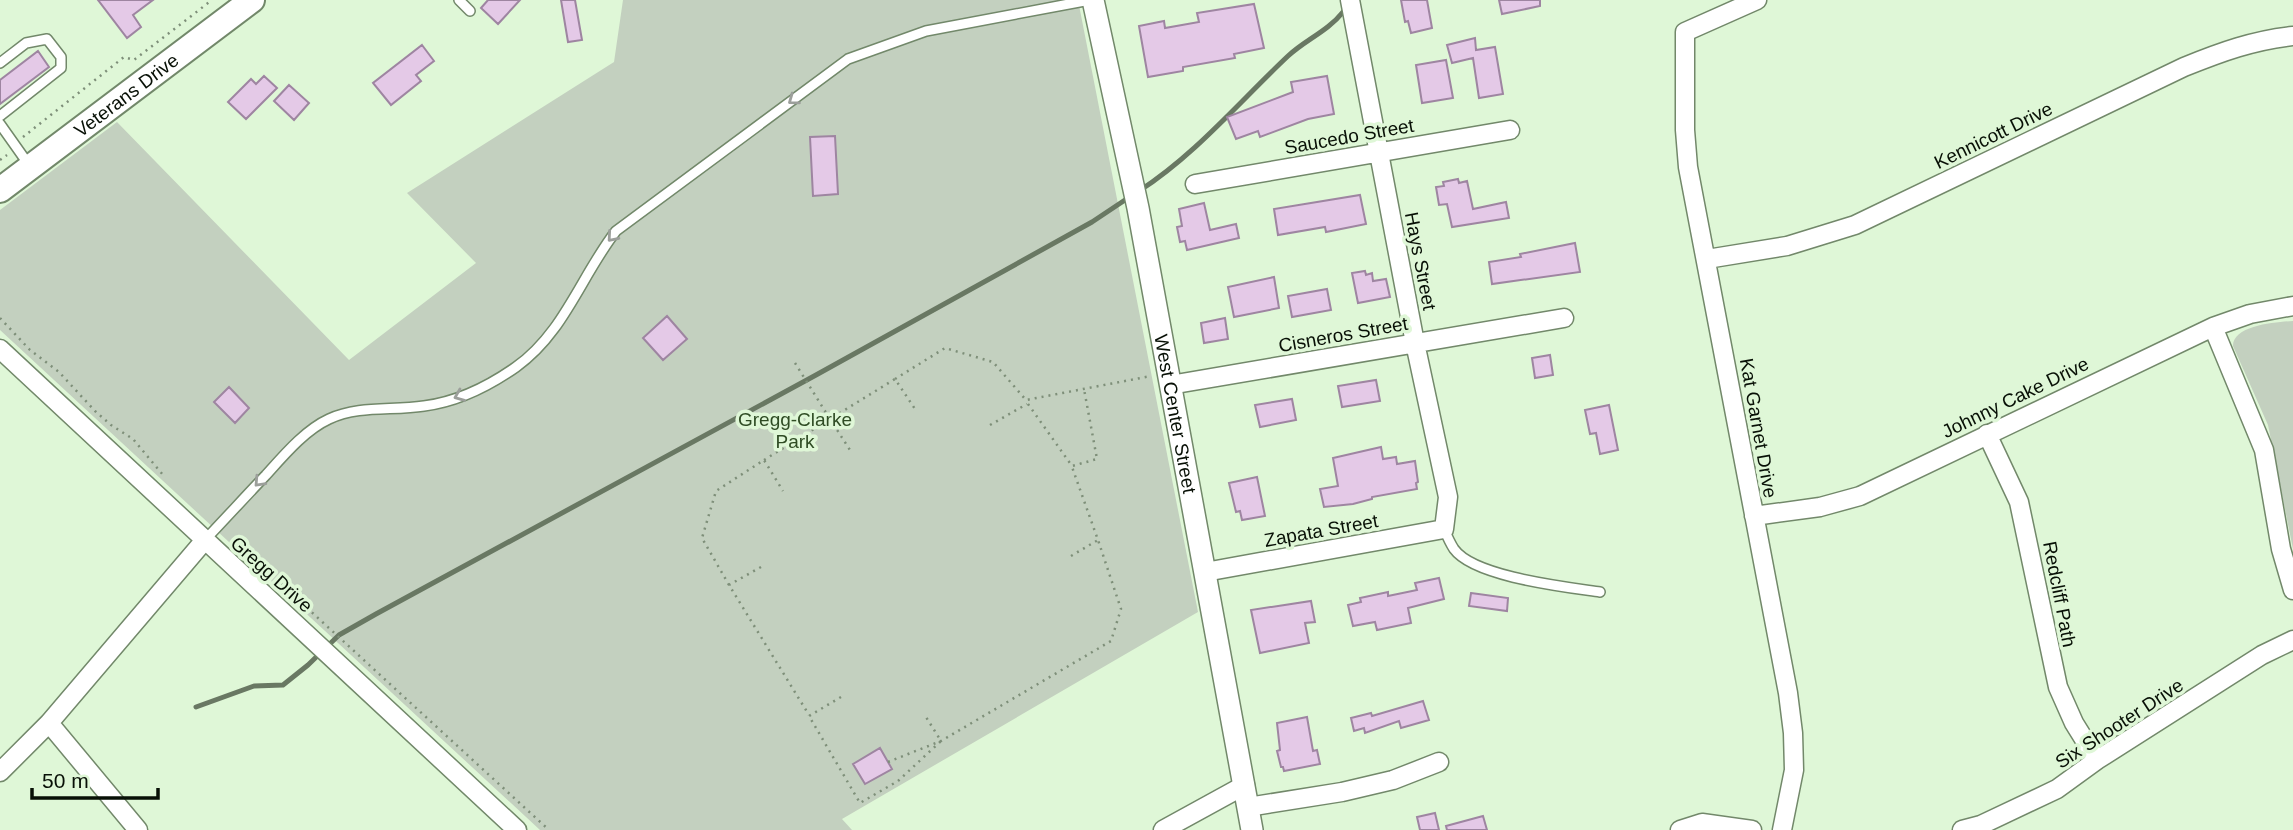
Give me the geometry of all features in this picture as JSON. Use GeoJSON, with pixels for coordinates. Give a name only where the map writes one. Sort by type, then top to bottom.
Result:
{"type":"FeatureCollection","features":[{"type":"Feature","properties":{"kind":"main road","name":"Veterans Drive"},"geometry":{"type":"LineString","coordinates":[[0,190],[252,0]]}},
{"type":"Feature","properties":{"kind":"street","name":"West Center Street"},"geometry":{"type":"LineString","coordinates":[[1092,0],[1138,208],[1252,830]]}},
{"type":"Feature","properties":{"kind":"street","name":"Hays Street"},"geometry":{"type":"LineString","coordinates":[[1350,0],[1415,343],[1448,497],[1444,529]]}},
{"type":"Feature","properties":{"kind":"street","name":"Kat Garnet Drive"},"geometry":{"type":"LineString","coordinates":[[1757,0],[1685,32],[1685,130],[1688,167],[1788,692],[1794,770],[1783,830]]}},
{"type":"Feature","properties":{"kind":"street","name":"Kennicott Drive"},"geometry":{"type":"LineString","coordinates":[[1707,259],[1810,241],[1855,225],[2184,66],[2228,49],[2261,40],[2293,36]]}},
{"type":"Feature","properties":{"kind":"street","name":"Saucedo Street"},"geometry":{"type":"LineString","coordinates":[[1195,184],[1510,130]]}},
{"type":"Feature","properties":{"kind":"street","name":"Johnny Cake Drive"},"geometry":{"type":"LineString","coordinates":[[1754,516],[1820,507],[1860,496],[2213,327],[2250,314],[2293,306]]}},
{"type":"Feature","properties":{"kind":"street","name":"Cisneros Street"},"geometry":{"type":"LineString","coordinates":[[1169,379],[1564,318]]}},
{"type":"Feature","properties":{"kind":"street"},"geometry":{"type":"LineString","coordinates":[[2213,327],[2263,450],[2281,549],[2293,590]]}},
{"type":"Feature","properties":{"kind":"street","name":"Gregg Drive"},"geometry":{"type":"LineString","coordinates":[[0,349],[516,830]]}},
{"type":"Feature","properties":{"kind":"street","name":"Redcliff Path"},"geometry":{"type":"LineString","coordinates":[[1987,434],[2019,502],[2058,687],[2074,723],[2097,760]]}},
{"type":"Feature","properties":{"kind":"street","name":"Zapata Street"},"geometry":{"type":"LineString","coordinates":[[1205,572],[1444,529]]}},
{"type":"Feature","properties":{"kind":"street"},"geometry":{"type":"LineString","coordinates":[[0,772],[49,723],[204,541]]}},
{"type":"Feature","properties":{"kind":"street","name":"Six Shooter Drive"},"geometry":{"type":"LineString","coordinates":[[1962,830],[1981,825],[2057,789],[2097,760],[2262,654],[2293,640]]}},
{"type":"Feature","properties":{"kind":"street"},"geometry":{"type":"LineString","coordinates":[[49,723],[138,830]]}},
{"type":"Feature","properties":{"kind":"street"},"geometry":{"type":"LineString","coordinates":[[1248,807],[1342,792],[1393,779],[1439,762]]}},
{"type":"Feature","properties":{"kind":"street"},"geometry":{"type":"LineString","coordinates":[[1163,830],[1245,785]]}},
{"type":"Feature","properties":{"kind":"street"},"geometry":{"type":"LineString","coordinates":[[1680,830],[1702,823],[1752,830]]}},
{"type":"Feature","properties":{"kind":"lane"},"geometry":{"type":"LineString","coordinates":[[459,0],[470,11]]}},
{"type":"Feature","properties":{"kind":"lane"},"geometry":{"type":"LineString","coordinates":[[204,541],[282,458],[309,432],[328,419],[350,411],[424,406],[453,400],[516,367],[557,326],[598,254],[616,231],[848,59],[926,31],[1092,0]]}},
{"type":"Feature","properties":{"kind":"lane"},"geometry":{"type":"LineString","coordinates":[[0,63],[26,43],[47,39],[61,57],[61,68],[0,116]]}},
{"type":"Feature","properties":{"kind":"lane"},"geometry":{"type":"LineString","coordinates":[[0,124],[30,167]]}},
{"type":"Feature","properties":{"kind":"lane"},"geometry":{"type":"LineString","coordinates":[[1444,529],[1455,551],[1485,570],[1600,592]]}},
{"type":"Feature","properties":{"kind":"path"},"geometry":{"type":"LineString","coordinates":[[0,160],[28,131],[124,57],[134,60],[212,0]]}},
{"type":"Feature","properties":{"kind":"path"},"geometry":{"type":"LineString","coordinates":[[0,318],[30,350],[59,372],[95,411],[133,439],[151,463],[171,482]]}},
{"type":"Feature","properties":{"kind":"path"},"geometry":{"type":"LineString","coordinates":[[888,762],[941,741],[1111,641],[1121,609],[1072,466],[1027,402],[993,362],[945,348],[716,492],[702,538],[860,803],[898,781],[941,741]]}},
{"type":"Feature","properties":{"kind":"path"},"geometry":{"type":"LineString","coordinates":[[795,363],[850,450]]}},
{"type":"Feature","properties":{"kind":"path"},"geometry":{"type":"LineString","coordinates":[[895,379],[915,409]]}},
{"type":"Feature","properties":{"kind":"path"},"geometry":{"type":"LineString","coordinates":[[990,425],[1027,402],[1084,389],[1169,379]]}},
{"type":"Feature","properties":{"kind":"path"},"geometry":{"type":"LineString","coordinates":[[1072,466],[1097,459],[1084,389]]}},
{"type":"Feature","properties":{"kind":"path"},"geometry":{"type":"LineString","coordinates":[[764,460],[783,491]]}},
{"type":"Feature","properties":{"kind":"path"},"geometry":{"type":"LineString","coordinates":[[1071,556],[1098,540]]}},
{"type":"Feature","properties":{"kind":"path"},"geometry":{"type":"LineString","coordinates":[[729,585],[761,567]]}},
{"type":"Feature","properties":{"kind":"path"},"geometry":{"type":"LineString","coordinates":[[281,585],[549,830]]}},
{"type":"Feature","properties":{"kind":"path"},"geometry":{"type":"LineString","coordinates":[[809,716],[841,697]]}},
{"type":"Feature","properties":{"kind":"path"},"geometry":{"type":"LineString","coordinates":[[926,717],[941,741]]}},
{"type":"Feature","properties":{"kind":"green space","name":"Gregg-Clarke Park"},"geometry":{"type":"Polygon","coordinates":[[[623,0],[1078,0],[1198,612],[842,819],[852,830],[540,830],[0,330],[0,210],[117,122],[349,360],[476,263],[407,193],[614,62],[623,0]]]}},
{"type":"Feature","properties":{"kind":"green space"},"geometry":{"type":"Polygon","coordinates":[[[2293,321],[2293,549],[2268,425],[2233,346],[2240,333],[2248,329],[2293,321]]]}},
{"type":"Feature","properties":{"kind":"building"},"geometry":{"type":"Polygon","coordinates":[[[98,0],[153,0],[133,15],[141,27],[127,38],[98,0]]]}},
{"type":"Feature","properties":{"kind":"building"},"geometry":{"type":"Polygon","coordinates":[[[488,0],[520,0],[498,24],[481,8],[488,0]]]}},
{"type":"Feature","properties":{"kind":"building"},"geometry":{"type":"Polygon","coordinates":[[[561,0],[575,0],[582,40],[568,42],[561,0]]]}},
{"type":"Feature","properties":{"kind":"building"},"geometry":{"type":"Polygon","coordinates":[[[1401,0],[1427,0],[1432,28],[1411,33],[1408,21],[1405,22],[1401,0]]]}},
{"type":"Feature","properties":{"kind":"building"},"geometry":{"type":"Polygon","coordinates":[[[1499,0],[1540,0],[1540,6],[1502,14],[1499,0]]]}},
{"type":"Feature","properties":{"kind":"building"},"geometry":{"type":"Polygon","coordinates":[[[1254,4],[1264,48],[1234,54],[1235,58],[1183,67],[1183,71],[1148,77],[1139,26],[1164,21],[1165,28],[1199,22],[1197,13],[1254,4]]]}},
{"type":"Feature","properties":{"kind":"building"},"geometry":{"type":"Polygon","coordinates":[[[1475,38],[1476,50],[1495,47],[1503,94],[1479,98],[1473,58],[1452,63],[1447,45],[1475,38]]]}},
{"type":"Feature","properties":{"kind":"building"},"geometry":{"type":"Polygon","coordinates":[[[422,45],[434,61],[416,75],[421,81],[391,105],[373,83],[422,45]]]}},
{"type":"Feature","properties":{"kind":"building"},"geometry":{"type":"Polygon","coordinates":[[[38,51],[49,67],[0,104],[0,80],[38,51]]]}},
{"type":"Feature","properties":{"kind":"building"},"geometry":{"type":"Polygon","coordinates":[[[1446,60],[1453,98],[1422,103],[1416,65],[1446,60]]]}},
{"type":"Feature","properties":{"kind":"building"},"geometry":{"type":"Polygon","coordinates":[[[264,76],[277,88],[246,119],[228,102],[251,79],[256,84],[264,76]]]}},
{"type":"Feature","properties":{"kind":"building"},"geometry":{"type":"Polygon","coordinates":[[[1327,76],[1334,114],[1308,119],[1260,137],[1258,131],[1236,139],[1227,117],[1293,92],[1291,82],[1327,76]]]}},
{"type":"Feature","properties":{"kind":"building"},"geometry":{"type":"Polygon","coordinates":[[[289,85],[309,103],[294,120],[274,101],[289,85]]]}},
{"type":"Feature","properties":{"kind":"building"},"geometry":{"type":"Polygon","coordinates":[[[835,136],[838,194],[813,196],[810,137],[835,136]]]}},
{"type":"Feature","properties":{"kind":"building"},"geometry":{"type":"Polygon","coordinates":[[[1458,179],[1459,183],[1467,181],[1473,209],[1506,202],[1509,218],[1452,227],[1447,204],[1439,205],[1436,187],[1444,186],[1443,182],[1458,179]]]}},
{"type":"Feature","properties":{"kind":"building"},"geometry":{"type":"Polygon","coordinates":[[[1360,195],[1366,224],[1326,232],[1325,227],[1278,235],[1274,209],[1360,195]]]}},
{"type":"Feature","properties":{"kind":"building"},"geometry":{"type":"Polygon","coordinates":[[[1204,203],[1210,230],[1236,224],[1239,238],[1187,250],[1185,241],[1180,242],[1177,227],[1182,226],[1179,209],[1204,203]]]}},
{"type":"Feature","properties":{"kind":"building"},"geometry":{"type":"Polygon","coordinates":[[[1575,243],[1580,272],[1492,284],[1489,262],[1575,243]]]}},
{"type":"Feature","properties":{"kind":"building"},"geometry":{"type":"Polygon","coordinates":[[[1365,271],[1366,275],[1372,273],[1373,281],[1386,279],[1390,297],[1358,303],[1352,273],[1365,271]]]}},
{"type":"Feature","properties":{"kind":"building"},"geometry":{"type":"Polygon","coordinates":[[[1274,277],[1279,308],[1234,317],[1228,287],[1274,277]]]}},
{"type":"Feature","properties":{"kind":"building"},"geometry":{"type":"Polygon","coordinates":[[[1327,289],[1331,310],[1292,317],[1288,296],[1327,289]]]}},
{"type":"Feature","properties":{"kind":"building"},"geometry":{"type":"Polygon","coordinates":[[[667,316],[687,339],[663,360],[643,338],[667,316]]]}},
{"type":"Feature","properties":{"kind":"building"},"geometry":{"type":"Polygon","coordinates":[[[1225,318],[1228,339],[1204,343],[1201,323],[1225,318]]]}},
{"type":"Feature","properties":{"kind":"building"},"geometry":{"type":"Polygon","coordinates":[[[1550,355],[1553,375],[1535,378],[1532,358],[1550,355]]]}},
{"type":"Feature","properties":{"kind":"building"},"geometry":{"type":"Polygon","coordinates":[[[1376,380],[1380,401],[1342,407],[1338,386],[1376,380]]]}},
{"type":"Feature","properties":{"kind":"building"},"geometry":{"type":"Polygon","coordinates":[[[229,387],[249,408],[235,423],[214,402],[229,387]]]}},
{"type":"Feature","properties":{"kind":"building"},"geometry":{"type":"Polygon","coordinates":[[[1292,399],[1296,420],[1260,427],[1255,405],[1292,399]]]}},
{"type":"Feature","properties":{"kind":"building"},"geometry":{"type":"Polygon","coordinates":[[[1609,405],[1618,450],[1600,454],[1596,433],[1590,434],[1585,410],[1609,405]]]}},
{"type":"Feature","properties":{"kind":"building"},"geometry":{"type":"Polygon","coordinates":[[[1381,447],[1383,459],[1396,457],[1397,464],[1415,461],[1417,489],[1372,497],[1353,504],[1324,507],[1320,489],[1338,486],[1333,458],[1381,447]]]}},
{"type":"Feature","properties":{"kind":"building"},"geometry":{"type":"Polygon","coordinates":[[[1257,477],[1265,516],[1242,520],[1240,511],[1236,512],[1229,483],[1257,477]]]}},
{"type":"Feature","properties":{"kind":"building"},"geometry":{"type":"Polygon","coordinates":[[[1439,578],[1444,599],[1408,608],[1411,623],[1377,630],[1375,622],[1353,626],[1348,605],[1361,602],[1360,598],[1417,590],[1415,583],[1439,578]]]}},
{"type":"Feature","properties":{"kind":"building"},"geometry":{"type":"Polygon","coordinates":[[[1471,593],[1508,598],[1507,611],[1469,606],[1471,593]]]}},
{"type":"Feature","properties":{"kind":"building"},"geometry":{"type":"Polygon","coordinates":[[[1311,601],[1315,622],[1305,623],[1309,643],[1260,653],[1251,610],[1311,601]]]}},
{"type":"Feature","properties":{"kind":"building"},"geometry":{"type":"Polygon","coordinates":[[[1423,701],[1429,720],[1401,728],[1399,721],[1365,733],[1364,728],[1354,731],[1351,718],[1371,713],[1372,716],[1423,701]]]}},
{"type":"Feature","properties":{"kind":"building"},"geometry":{"type":"Polygon","coordinates":[[[1307,717],[1313,751],[1317,750],[1320,764],[1284,771],[1277,751],[1280,750],[1277,723],[1307,717]]]}},
{"type":"Feature","properties":{"kind":"building"},"geometry":{"type":"Polygon","coordinates":[[[880,748],[892,769],[865,784],[853,764],[880,748]]]}},
{"type":"Feature","properties":{"kind":"building"},"geometry":{"type":"Polygon","coordinates":[[[1435,813],[1439,830],[1420,830],[1417,817],[1435,813]]]}},
{"type":"Feature","properties":{"kind":"building"},"geometry":{"type":"Polygon","coordinates":[[[1483,816],[1487,830],[1447,830],[1446,826],[1483,816]]]}},
{"type":"Feature","properties":{"kind":"waterway"},"geometry":{"type":"LineString","coordinates":[[1139,191],[1179,161],[1288,56],[1343,12]]}},
{"type":"Feature","properties":{"kind":"waterway"},"geometry":{"type":"LineString","coordinates":[[196,707],[254,686],[283,685],[339,635],[816,375],[1092,222],[1131,196]]}}]}
